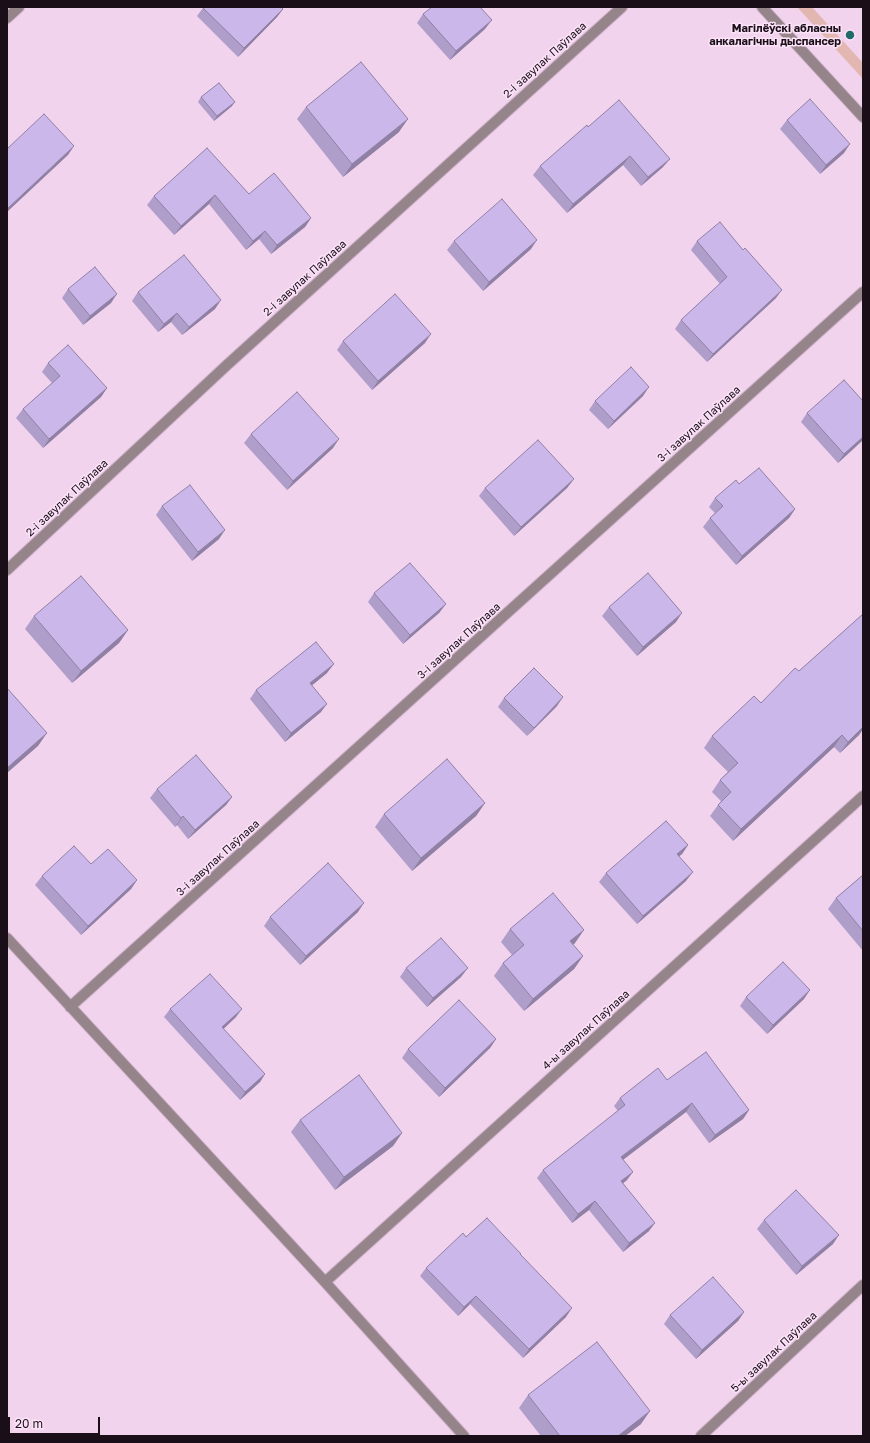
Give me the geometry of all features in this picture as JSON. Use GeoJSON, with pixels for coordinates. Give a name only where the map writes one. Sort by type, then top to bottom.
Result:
{"type":"FeatureCollection","features":[{"type":"Feature","properties":{"kind":"street"},"geometry":{"type":"LineString","coordinates":[[7,18],[19,7]]}},
{"type":"Feature","properties":{"kind":"street","name":"2-і завулак Паўлава"},"geometry":{"type":"LineString","coordinates":[[7,570],[227,365],[622,7]]}},
{"type":"Feature","properties":{"kind":"street"},"geometry":{"type":"LineString","coordinates":[[762,7],[863,117]]}},
{"type":"Feature","properties":{"kind":"street","name":"3-і завулак Паўлава"},"geometry":{"type":"LineString","coordinates":[[70,1007],[863,292]]}},
{"type":"Feature","properties":{"kind":"street","name":"4-ы завулак Паўлава"},"geometry":{"type":"LineString","coordinates":[[325,1282],[863,796]]}},
{"type":"Feature","properties":{"kind":"street"},"geometry":{"type":"LineString","coordinates":[[7,938],[325,1282],[464,1436]]}},
{"type":"Feature","properties":{"kind":"street","name":"5-ы завулак Паўлава"},"geometry":{"type":"LineString","coordinates":[[701,1436],[863,1285]]}},
{"type":"Feature","properties":{"kind":"shaded area"},"geometry":{"type":"Polygon","coordinates":[[[797,7],[812,7],[863,63],[863,79],[797,7]]]}},
{"type":"Feature","properties":{"kind":"building"},"geometry":{"type":"Polygon","coordinates":[[[281,7],[283,9],[244,48],[203,8],[281,7]]]}},
{"type":"Feature","properties":{"kind":"building"},"geometry":{"type":"Polygon","coordinates":[[[432,7],[480,7],[492,20],[456,51],[423,14],[432,7]]]}},
{"type":"Feature","properties":{"kind":"building"},"geometry":{"type":"Polygon","coordinates":[[[361,62],[408,119],[352,164],[306,107],[361,62]]]}},
{"type":"Feature","properties":{"kind":"building"},"geometry":{"type":"Polygon","coordinates":[[[219,83],[235,102],[217,116],[201,97],[219,83]]]}},
{"type":"Feature","properties":{"kind":"building"},"geometry":{"type":"Polygon","coordinates":[[[810,99],[850,144],[826,165],[787,120],[810,99]]]}},
{"type":"Feature","properties":{"kind":"building"},"geometry":{"type":"Polygon","coordinates":[[[619,100],[670,159],[648,177],[630,156],[573,204],[540,166],[587,125],[588,127],[619,100]]]}},
{"type":"Feature","properties":{"kind":"building"},"geometry":{"type":"Polygon","coordinates":[[[44,114],[74,146],[7,209],[7,149],[44,114]]]}},
{"type":"Feature","properties":{"kind":"building"},"geometry":{"type":"Polygon","coordinates":[[[207,148],[249,194],[274,173],[311,218],[277,245],[265,231],[253,241],[215,195],[181,226],[154,196],[207,148]]]}},
{"type":"Feature","properties":{"kind":"building"},"geometry":{"type":"Polygon","coordinates":[[[502,199],[537,240],[489,282],[454,241],[502,199]]]}},
{"type":"Feature","properties":{"kind":"building"},"geometry":{"type":"Polygon","coordinates":[[[720,222],[743,250],[745,248],[782,290],[713,354],[681,320],[727,277],[697,241],[720,222]]]}},
{"type":"Feature","properties":{"kind":"building"},"geometry":{"type":"Polygon","coordinates":[[[184,255],[221,300],[189,327],[177,313],[164,324],[138,292],[184,255]]]}},
{"type":"Feature","properties":{"kind":"building"},"geometry":{"type":"Polygon","coordinates":[[[95,267],[117,294],[90,316],[68,289],[95,267]]]}},
{"type":"Feature","properties":{"kind":"building"},"geometry":{"type":"Polygon","coordinates":[[[395,294],[431,334],[378,381],[343,341],[395,294]]]}},
{"type":"Feature","properties":{"kind":"building"},"geometry":{"type":"Polygon","coordinates":[[[68,345],[107,388],[49,439],[23,409],[60,376],[48,363],[68,345]]]}},
{"type":"Feature","properties":{"kind":"building"},"geometry":{"type":"Polygon","coordinates":[[[631,367],[649,387],[614,421],[595,401],[631,367]]]}},
{"type":"Feature","properties":{"kind":"building"},"geometry":{"type":"Polygon","coordinates":[[[844,380],[863,401],[863,437],[844,454],[807,413],[844,380]]]}},
{"type":"Feature","properties":{"kind":"building"},"geometry":{"type":"Polygon","coordinates":[[[297,392],[339,439],[293,481],[251,434],[297,392]]]}},
{"type":"Feature","properties":{"kind":"building"},"geometry":{"type":"Polygon","coordinates":[[[538,440],[574,479],[521,527],[485,488],[538,440]]]}},
{"type":"Feature","properties":{"kind":"building"},"geometry":{"type":"Polygon","coordinates":[[[759,468],[795,509],[742,556],[710,518],[723,506],[715,498],[736,480],[739,484],[759,468]]]}},
{"type":"Feature","properties":{"kind":"building"},"geometry":{"type":"Polygon","coordinates":[[[190,485],[225,530],[198,552],[162,506],[190,485]]]}},
{"type":"Feature","properties":{"kind":"building"},"geometry":{"type":"Polygon","coordinates":[[[410,563],[446,604],[410,635],[374,593],[410,563]]]}},
{"type":"Feature","properties":{"kind":"building"},"geometry":{"type":"Polygon","coordinates":[[[648,573],[682,613],[643,647],[609,607],[648,573]]]}},
{"type":"Feature","properties":{"kind":"building"},"geometry":{"type":"Polygon","coordinates":[[[81,576],[128,630],[81,671],[34,616],[81,576]]]}},
{"type":"Feature","properties":{"kind":"building"},"geometry":{"type":"Polygon","coordinates":[[[863,614],[863,727],[848,742],[842,735],[741,829],[718,805],[731,792],[720,780],[738,763],[712,736],[754,696],[761,703],[795,668],[799,671],[863,614]]]}},
{"type":"Feature","properties":{"kind":"building"},"geometry":{"type":"Polygon","coordinates":[[[316,642],[334,664],[310,683],[327,704],[291,733],[256,690],[316,642]]]}},
{"type":"Feature","properties":{"kind":"building"},"geometry":{"type":"Polygon","coordinates":[[[534,668],[563,697],[534,728],[504,698],[534,668]]]}},
{"type":"Feature","properties":{"kind":"building"},"geometry":{"type":"Polygon","coordinates":[[[7,688],[47,733],[7,768],[7,688]]]}},
{"type":"Feature","properties":{"kind":"building"},"geometry":{"type":"Polygon","coordinates":[[[196,755],[232,797],[195,830],[183,816],[181,818],[157,789],[196,755]]]}},
{"type":"Feature","properties":{"kind":"building"},"geometry":{"type":"Polygon","coordinates":[[[447,759],[485,803],[421,858],[384,814],[447,759]]]}},
{"type":"Feature","properties":{"kind":"building"},"geometry":{"type":"Polygon","coordinates":[[[666,821],[688,845],[677,854],[693,872],[643,916],[606,873],[666,821]]]}},
{"type":"Feature","properties":{"kind":"building"},"geometry":{"type":"Polygon","coordinates":[[[74,846],[91,864],[108,849],[137,880],[88,926],[42,876],[74,846]]]}},
{"type":"Feature","properties":{"kind":"building"},"geometry":{"type":"Polygon","coordinates":[[[328,863],[364,903],[306,956],[270,917],[328,863]]]}},
{"type":"Feature","properties":{"kind":"building"},"geometry":{"type":"Polygon","coordinates":[[[863,875],[863,931],[836,898],[863,875]]]}},
{"type":"Feature","properties":{"kind":"building"},"geometry":{"type":"Polygon","coordinates":[[[553,893],[584,930],[570,941],[583,956],[533,999],[503,963],[524,945],[510,929],[553,893]]]}},
{"type":"Feature","properties":{"kind":"building"},"geometry":{"type":"Polygon","coordinates":[[[441,938],[468,968],[433,998],[406,968],[441,938]]]}},
{"type":"Feature","properties":{"kind":"building"},"geometry":{"type":"Polygon","coordinates":[[[783,962],[810,990],[773,1025],[746,997],[783,962]]]}},
{"type":"Feature","properties":{"kind":"building"},"geometry":{"type":"Polygon","coordinates":[[[210,974],[242,1009],[222,1027],[265,1074],[245,1092],[170,1009],[210,974]]]}},
{"type":"Feature","properties":{"kind":"building"},"geometry":{"type":"Polygon","coordinates":[[[459,1000],[496,1039],[445,1088],[408,1049],[459,1000]]]}},
{"type":"Feature","properties":{"kind":"building"},"geometry":{"type":"Polygon","coordinates":[[[706,1052],[749,1110],[715,1135],[692,1103],[621,1157],[633,1172],[621,1181],[655,1223],[629,1243],[595,1201],[578,1214],[543,1170],[625,1105],[620,1098],[658,1068],[667,1080],[706,1052]]]}},
{"type":"Feature","properties":{"kind":"building"},"geometry":{"type":"Polygon","coordinates":[[[359,1075],[402,1133],[344,1177],[300,1120],[359,1075]]]}},
{"type":"Feature","properties":{"kind":"building"},"geometry":{"type":"Polygon","coordinates":[[[796,1190],[839,1235],[802,1266],[764,1220],[796,1190]]]}},
{"type":"Feature","properties":{"kind":"building"},"geometry":{"type":"Polygon","coordinates":[[[487,1218],[572,1308],[529,1349],[476,1296],[464,1307],[426,1268],[463,1233],[466,1237],[487,1218]]]}},
{"type":"Feature","properties":{"kind":"building"},"geometry":{"type":"Polygon","coordinates":[[[713,1277],[744,1312],[702,1350],[670,1315],[713,1277]]]}},
{"type":"Feature","properties":{"kind":"building"},"geometry":{"type":"Polygon","coordinates":[[[597,1342],[650,1411],[618,1436],[560,1436],[528,1395],[597,1342]]]}},
{"type":"Feature","properties":{"kind":"place","name":"Магілёўскі абласны анкалагічны дыспансер"},"geometry":{"type":"Point","coordinates":[850,35]}}]}
